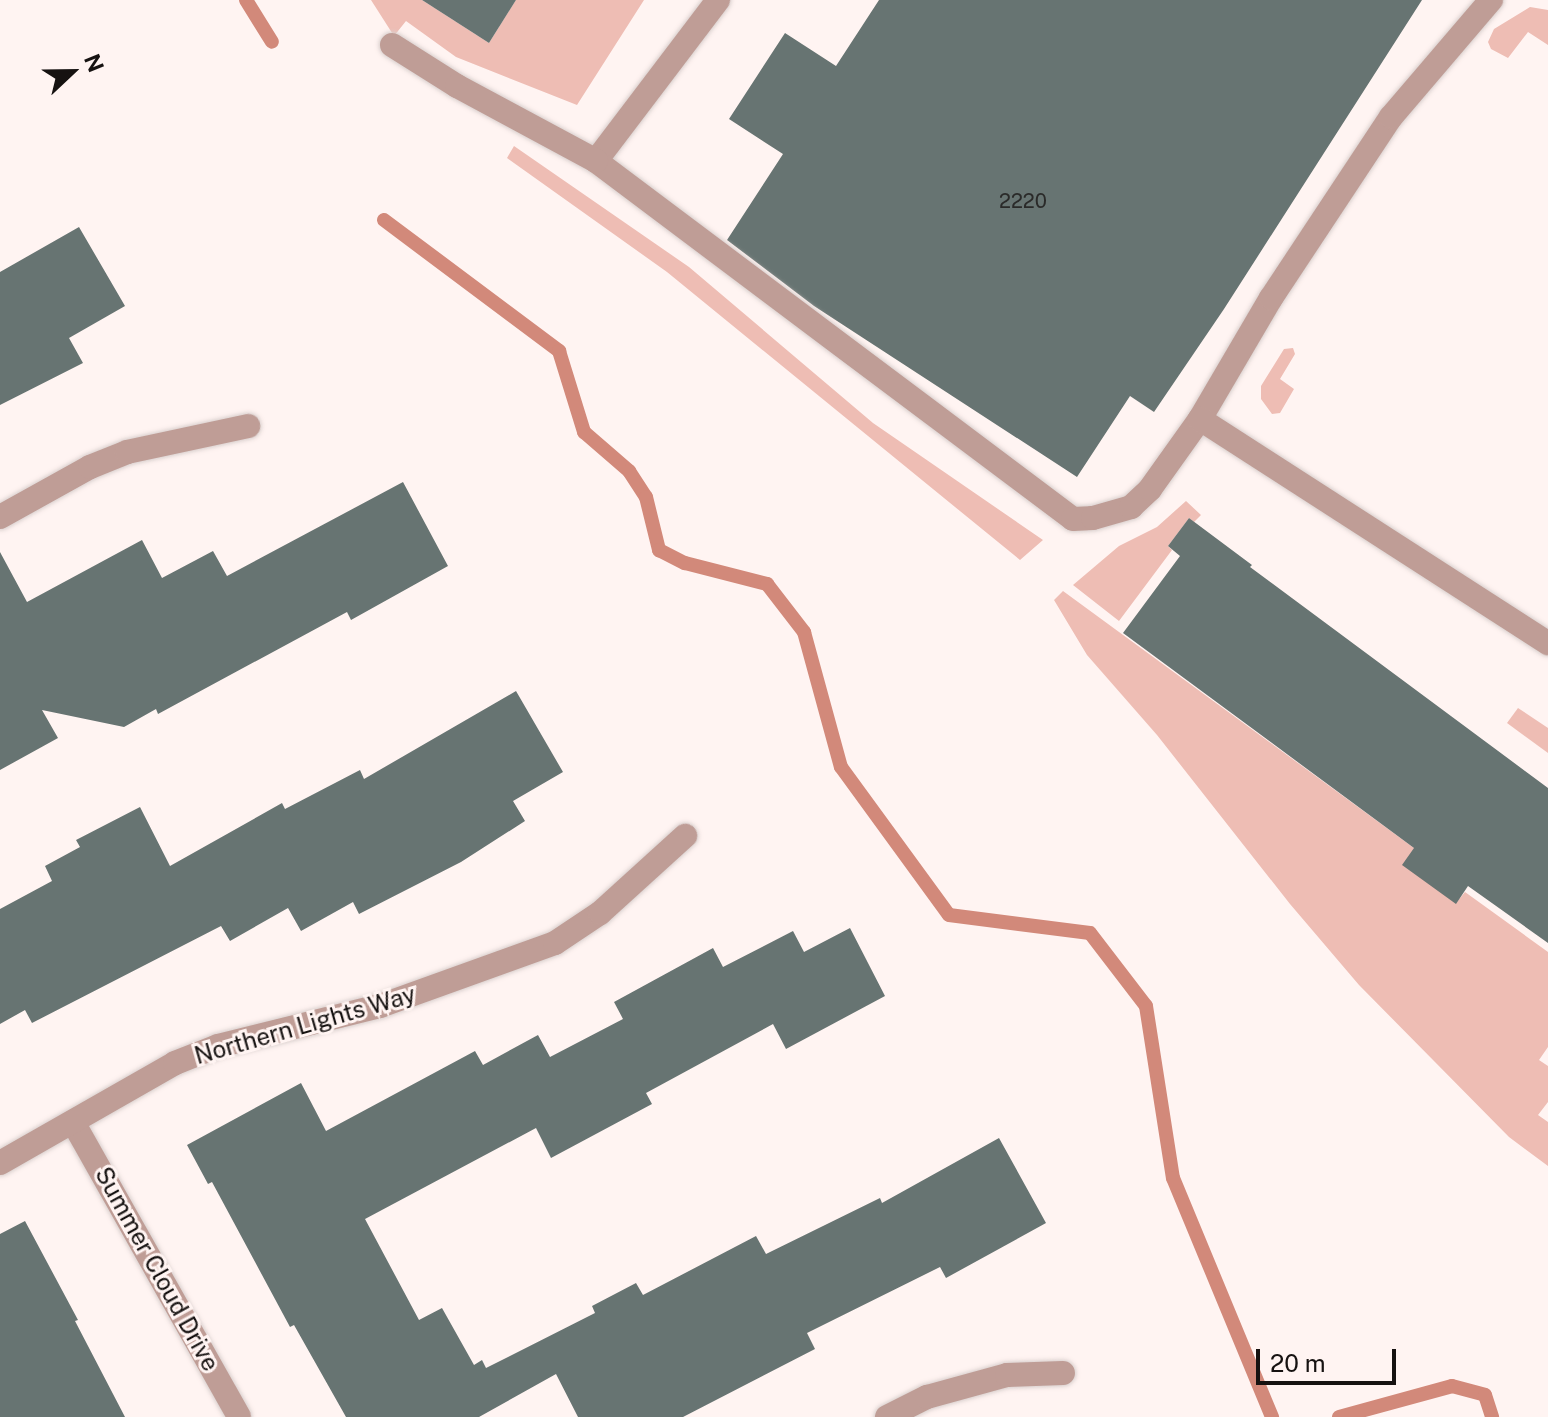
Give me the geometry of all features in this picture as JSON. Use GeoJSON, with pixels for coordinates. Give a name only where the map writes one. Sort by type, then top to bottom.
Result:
{"type":"FeatureCollection","features":[{"type":"Feature","properties":{"kind":"street"},"geometry":{"type":"LineString","coordinates":[[596,161],[718,0]]}},
{"type":"Feature","properties":{"kind":"street"},"geometry":{"type":"LineString","coordinates":[[392,45],[457,86],[596,161],[1073,519],[1093,518],[1131,507],[1150,489],[1200,419],[1271,298],[1391,117],[1491,0]]}},
{"type":"Feature","properties":{"kind":"street"},"geometry":{"type":"LineString","coordinates":[[1200,419],[1548,643]]}},
{"type":"Feature","properties":{"kind":"street"},"geometry":{"type":"LineString","coordinates":[[0,517],[90,467],[127,452],[248,426]]}},
{"type":"Feature","properties":{"kind":"street","name":"Northern Lights Way"},"geometry":{"type":"LineString","coordinates":[[0,1163],[175,1063],[218,1046],[355,1014],[555,943],[600,913],[685,836]]}},
{"type":"Feature","properties":{"kind":"street","name":"Summer Cloud Drive"},"geometry":{"type":"LineString","coordinates":[[73,1122],[239,1417]]}},
{"type":"Feature","properties":{"kind":"street"},"geometry":{"type":"LineString","coordinates":[[887,1417],[927,1397],[1007,1375],[1063,1373]]}},
{"type":"Feature","properties":{"kind":"shaded area"},"geometry":{"type":"Polygon","coordinates":[[[371,0],[422,0],[489,43],[516,0],[644,0],[577,105],[456,57],[406,21],[394,36],[371,0]]]}},
{"type":"Feature","properties":{"kind":"shaded area"},"geometry":{"type":"Polygon","coordinates":[[[1530,7],[1548,10],[1548,45],[1528,32],[1508,58],[1491,49],[1488,42],[1494,29],[1530,7]]]}},
{"type":"Feature","properties":{"kind":"shaded area"},"geometry":{"type":"Polygon","coordinates":[[[514,146],[689,267],[873,423],[1043,540],[1020,560],[667,272],[507,158],[514,146]]]}},
{"type":"Feature","properties":{"kind":"shaded area"},"geometry":{"type":"Polygon","coordinates":[[[1293,348],[1295,354],[1280,379],[1294,389],[1280,413],[1272,414],[1261,399],[1261,386],[1284,349],[1293,348]]]}},
{"type":"Feature","properties":{"kind":"shaded area"},"geometry":{"type":"Polygon","coordinates":[[[1186,501],[1201,515],[1194,522],[1189,518],[1168,546],[1172,550],[1119,621],[1073,585],[1119,546],[1157,527],[1186,501]]]}},
{"type":"Feature","properties":{"kind":"shaded area"},"geometry":{"type":"Polygon","coordinates":[[[1063,591],[1414,848],[1456,903],[1465,892],[1548,952],[1548,1047],[1539,1060],[1548,1066],[1548,1102],[1538,1115],[1548,1122],[1548,1166],[1509,1137],[1359,985],[1290,904],[1157,735],[1087,655],[1054,600],[1063,591]]]}},
{"type":"Feature","properties":{"kind":"shaded area"},"geometry":{"type":"Polygon","coordinates":[[[1518,708],[1548,728],[1548,753],[1507,723],[1518,708]]]}},
{"type":"Feature","properties":{"kind":"building"},"geometry":{"type":"Polygon","coordinates":[[[422,0],[516,0],[489,43],[422,0]]]}},
{"type":"Feature","properties":{"kind":"building"},"geometry":{"type":"Polygon","coordinates":[[[879,0],[1422,0],[1224,309],[1154,412],[1130,396],[1077,477],[814,306],[727,240],[783,154],[729,119],[785,33],[836,66],[879,0]]]}},
{"type":"Feature","properties":{"kind":"building"},"geometry":{"type":"Polygon","coordinates":[[[79,227],[125,306],[69,338],[83,363],[0,405],[0,272],[79,227]]]}},
{"type":"Feature","properties":{"kind":"building"},"geometry":{"type":"Polygon","coordinates":[[[403,482],[448,566],[351,620],[347,612],[158,714],[156,709],[124,727],[42,710],[58,738],[0,770],[0,552],[27,602],[142,540],[162,578],[213,551],[227,576],[403,482]]]}},
{"type":"Feature","properties":{"kind":"building"},"geometry":{"type":"Polygon","coordinates":[[[1189,518],[1252,565],[1250,567],[1548,788],[1548,943],[1468,886],[1456,904],[1402,865],[1414,848],[1123,633],[1180,556],[1168,546],[1189,518]]]}},
{"type":"Feature","properties":{"kind":"building"},"geometry":{"type":"Polygon","coordinates":[[[516,691],[563,772],[513,801],[525,821],[461,862],[359,914],[353,902],[301,931],[288,908],[230,941],[221,926],[32,1023],[25,1010],[0,1024],[0,909],[52,881],[45,866],[80,847],[76,840],[140,807],[170,866],[282,803],[285,809],[360,770],[364,779],[516,691]]]}},
{"type":"Feature","properties":{"kind":"building"},"geometry":{"type":"Polygon","coordinates":[[[850,928],[885,996],[786,1049],[773,1024],[646,1093],[652,1104],[551,1158],[536,1128],[365,1219],[419,1320],[442,1308],[474,1365],[482,1360],[486,1368],[595,1313],[592,1306],[636,1283],[643,1295],[756,1236],[766,1254],[880,1198],[882,1203],[999,1138],[1046,1223],[946,1278],[940,1267],[807,1333],[815,1349],[683,1417],[578,1417],[556,1374],[479,1417],[346,1417],[294,1325],[290,1327],[212,1182],[208,1184],[187,1145],[301,1083],[326,1131],[475,1051],[483,1065],[538,1035],[550,1057],[623,1019],[614,1002],[713,948],[723,967],[793,931],[804,952],[850,928]]]}},
{"type":"Feature","properties":{"kind":"building"},"geometry":{"type":"Polygon","coordinates":[[[25,1221],[125,1417],[0,1417],[0,1234],[25,1221]]]}},
{"type":"Feature","properties":{"kind":"waterway"},"geometry":{"type":"LineString","coordinates":[[246,0],[272,42]]}},
{"type":"Feature","properties":{"kind":"waterway"},"geometry":{"type":"LineString","coordinates":[[384,220],[559,351],[584,432],[629,471],[646,497],[659,550],[685,563],[767,584],[804,632],[841,767],[949,915],[1090,933],[1146,1006],[1173,1178],[1272,1417]]}},
{"type":"Feature","properties":{"kind":"waterway"},"geometry":{"type":"LineString","coordinates":[[1339,1417],[1452,1386],[1485,1395],[1492,1417]]}}]}
